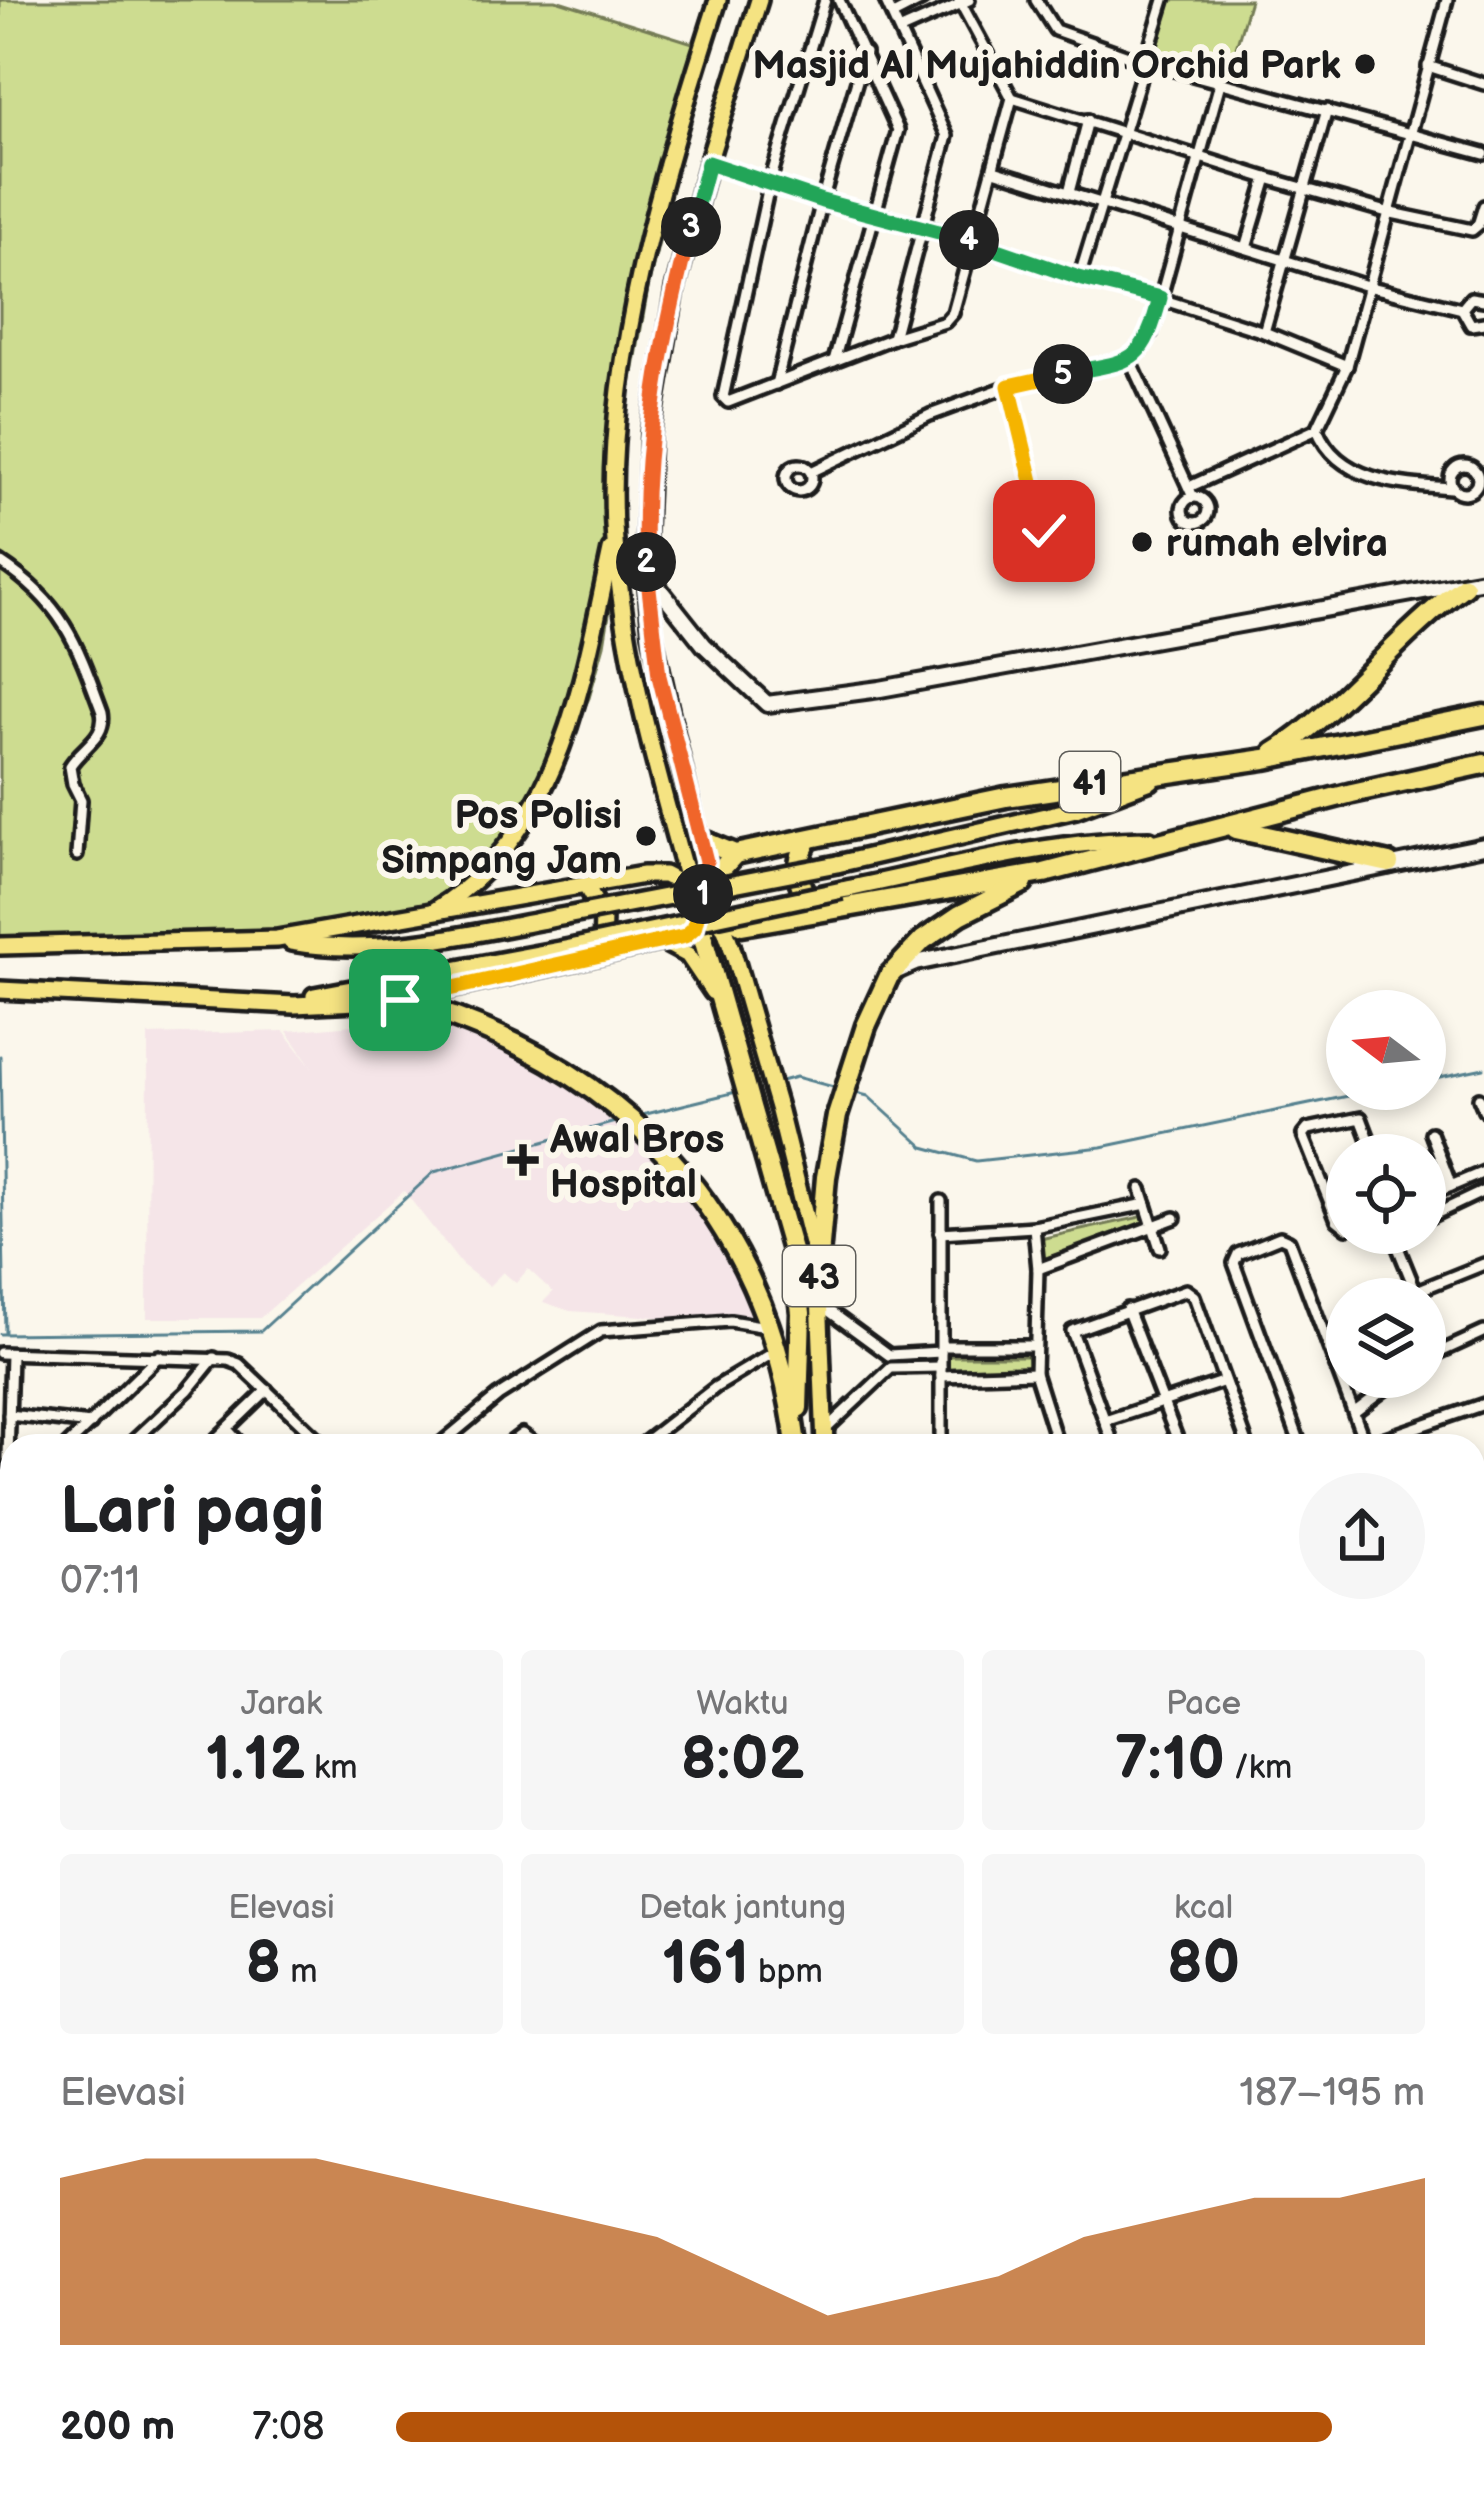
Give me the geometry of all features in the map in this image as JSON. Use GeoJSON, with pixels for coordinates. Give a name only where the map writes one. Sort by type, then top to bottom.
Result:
{"type":"FeatureCollection","features":[{"type":"Feature","properties":{"kind":"highway"},"geometry":{"type":"LineString","coordinates":[[1265,759],[1301,735],[1417,622],[1464,586]]}},
{"type":"Feature","properties":{"kind":"highway","name":"41"},"geometry":{"type":"LineString","coordinates":[[735,854],[1006,797],[1265,759],[1484,715]]}},
{"type":"Feature","properties":{"kind":"highway","name":"41"},"geometry":{"type":"LineString","coordinates":[[705,900],[742,926],[1044,873],[1484,764]]}},
{"type":"Feature","properties":{"kind":"highway"},"geometry":{"type":"LineString","coordinates":[[1225,827],[1389,863]]}},
{"type":"Feature","properties":{"kind":"highway"},"geometry":{"type":"LineString","coordinates":[[701,840],[735,854],[721,866],[705,900]]}},
{"type":"Feature","properties":{"kind":"highway"},"geometry":{"type":"LineString","coordinates":[[807,841],[798,866],[800,885],[810,901],[825,910]]}},
{"type":"Feature","properties":{"kind":"highway"},"geometry":{"type":"LineString","coordinates":[[818,1268],[829,1154],[866,1026],[890,976],[936,931],[1044,873]]}},
{"type":"Feature","properties":{"kind":"highway","name":"43"},"geometry":{"type":"LineString","coordinates":[[705,900],[708,957],[720,1006],[795,1261],[801,1313],[796,1434]]}},
{"type":"Feature","properties":{"kind":"highway"},"geometry":{"type":"LineString","coordinates":[[400,1000],[496,1032],[622,1113],[695,1185],[718,1218],[772,1328],[795,1434]]}},
{"type":"Feature","properties":{"kind":"highway"},"geometry":{"type":"LineString","coordinates":[[784,1213],[805,1207]]}},
{"type":"Feature","properties":{"kind":"main road"},"geometry":{"type":"LineString","coordinates":[[705,900],[683,868],[630,664],[614,536],[616,446],[629,340],[671,161],[718,0]]}},
{"type":"Feature","properties":{"kind":"main road"},"geometry":{"type":"LineString","coordinates":[[0,990],[300,1005],[400,1000],[690,932],[705,900],[701,840],[659,676],[646,572],[646,489],[654,401],[675,289],[759,0]]}},
{"type":"Feature","properties":{"kind":"main road"},"geometry":{"type":"LineString","coordinates":[[428,914],[468,887],[499,855],[545,789],[576,707],[614,536]]}},
{"type":"Feature","properties":{"kind":"main road"},"geometry":{"type":"LineString","coordinates":[[277,939],[326,946],[413,942],[566,916],[836,864],[1076,808],[1176,771]]}},
{"type":"Feature","properties":{"kind":"main road"},"geometry":{"type":"LineString","coordinates":[[300,1005],[315,995],[570,948],[1032,852],[1111,841],[1171,841]]}},
{"type":"Feature","properties":{"kind":"main road"},"geometry":{"type":"LineString","coordinates":[[0,946],[277,939],[664,875],[705,900]]}},
{"type":"Feature","properties":{"kind":"main road"},"geometry":{"type":"LineString","coordinates":[[586,886],[605,925],[604,946],[598,955]]}},
{"type":"Feature","properties":{"kind":"main road","name":"43"},"geometry":{"type":"LineString","coordinates":[[705,900],[733,952],[805,1207],[818,1268],[825,1434]]}},
{"type":"Feature","properties":{"kind":"main road"},"geometry":{"type":"LineString","coordinates":[[662,941],[674,944],[694,962],[720,1006]]}},
{"type":"Feature","properties":{"kind":"street"},"geometry":{"type":"LineString","coordinates":[[825,0],[770,181],[724,399],[730,402],[951,317],[1012,98],[963,1],[902,31]]}},
{"type":"Feature","properties":{"kind":"street"},"geometry":{"type":"LineString","coordinates":[[834,361],[898,130],[839,0]]}},
{"type":"Feature","properties":{"kind":"street"},"geometry":{"type":"LineString","coordinates":[[885,0],[947,136],[893,338]]}},
{"type":"Feature","properties":{"kind":"street"},"geometry":{"type":"LineString","coordinates":[[1036,0],[1055,30],[1145,62],[1484,154]]}},
{"type":"Feature","properties":{"kind":"street"},"geometry":{"type":"LineString","coordinates":[[1079,278],[1164,0]]}},
{"type":"Feature","properties":{"kind":"street"},"geometry":{"type":"LineString","coordinates":[[1130,360],[1191,492],[1317,429],[1347,365],[1447,0]]}},
{"type":"Feature","properties":{"kind":"street"},"geometry":{"type":"LineString","coordinates":[[893,15],[919,2],[923,21]]}},
{"type":"Feature","properties":{"kind":"street"},"geometry":{"type":"LineString","coordinates":[[776,384],[866,52]]}},
{"type":"Feature","properties":{"kind":"street"},"geometry":{"type":"LineString","coordinates":[[1428,66],[1484,84]]}},
{"type":"Feature","properties":{"kind":"street"},"geometry":{"type":"LineString","coordinates":[[811,472],[930,415],[1009,386],[1130,360],[1148,341],[1220,83]]}},
{"type":"Feature","properties":{"kind":"street"},"geometry":{"type":"LineString","coordinates":[[1012,98],[1387,212],[1472,230],[1484,206]]}},
{"type":"Feature","properties":{"kind":"street"},"geometry":{"type":"LineString","coordinates":[[1264,332],[1327,110]]}},
{"type":"Feature","properties":{"kind":"street"},"geometry":{"type":"LineString","coordinates":[[1070,192],[1088,120]]}},
{"type":"Feature","properties":{"kind":"street"},"geometry":{"type":"LineString","coordinates":[[708,163],[1079,278],[1160,298],[1347,365]]}},
{"type":"Feature","properties":{"kind":"street"},"geometry":{"type":"LineString","coordinates":[[994,170],[1366,286],[1462,309]]}},
{"type":"Feature","properties":{"kind":"street"},"geometry":{"type":"LineString","coordinates":[[1246,248],[1267,178]]}},
{"type":"Feature","properties":{"kind":"street"},"geometry":{"type":"LineString","coordinates":[[1462,309],[1471,298],[1484,300]]}},
{"type":"Feature","properties":{"kind":"street"},"geometry":{"type":"LineString","coordinates":[[1462,309],[1471,325],[1484,323]]}},
{"type":"Feature","properties":{"kind":"street"},"geometry":{"type":"LineString","coordinates":[[1009,386],[1044,531]]}},
{"type":"Feature","properties":{"kind":"street"},"geometry":{"type":"LineString","coordinates":[[1317,429],[1329,450],[1367,475],[1396,484],[1453,488]]}},
{"type":"Feature","properties":{"kind":"street"},"geometry":{"type":"LineString","coordinates":[[0,562],[68,625],[102,712],[101,733],[70,766],[81,800],[77,855]]}},
{"type":"Feature","properties":{"kind":"street"},"geometry":{"type":"LineString","coordinates":[[646,572],[704,645],[767,704],[880,689],[1484,580]]}},
{"type":"Feature","properties":{"kind":"street"},"geometry":{"type":"LineString","coordinates":[[890,976],[915,963],[1484,846]]}},
{"type":"Feature","properties":{"kind":"street"},"geometry":{"type":"LineString","coordinates":[[1479,1098],[1484,1110]]}},
{"type":"Feature","properties":{"kind":"street"},"geometry":{"type":"LineString","coordinates":[[1326,1191],[1304,1132],[1361,1118],[1367,1134]]}},
{"type":"Feature","properties":{"kind":"street"},"geometry":{"type":"LineString","coordinates":[[1431,1133],[1451,1186]]}},
{"type":"Feature","properties":{"kind":"street"},"geometry":{"type":"LineString","coordinates":[[1446,1188],[1484,1172]]}},
{"type":"Feature","properties":{"kind":"street"},"geometry":{"type":"LineString","coordinates":[[1141,1189],[1160,1248]]}},
{"type":"Feature","properties":{"kind":"street"},"geometry":{"type":"LineString","coordinates":[[1446,1209],[1484,1191]]}},
{"type":"Feature","properties":{"kind":"street"},"geometry":{"type":"LineString","coordinates":[[941,1201],[941,1434]]}},
{"type":"Feature","properties":{"kind":"street"},"geometry":{"type":"LineString","coordinates":[[940,1234],[1034,1228],[1147,1204]]}},
{"type":"Feature","properties":{"kind":"street"},"geometry":{"type":"LineString","coordinates":[[1038,1269],[1175,1218]]}},
{"type":"Feature","properties":{"kind":"street"},"geometry":{"type":"LineString","coordinates":[[1034,1228],[1038,1269],[1035,1373],[1054,1434]]}},
{"type":"Feature","properties":{"kind":"street"},"geometry":{"type":"LineString","coordinates":[[1297,1434],[1234,1266],[1238,1254],[1280,1237],[1289,1241],[1362,1434]]}},
{"type":"Feature","properties":{"kind":"street"},"geometry":{"type":"LineString","coordinates":[[1446,1282],[1484,1264]]}},
{"type":"Feature","properties":{"kind":"street"},"geometry":{"type":"LineString","coordinates":[[1110,1434],[1072,1331],[1183,1291],[1191,1292],[1243,1434]]}},
{"type":"Feature","properties":{"kind":"street"},"geometry":{"type":"LineString","coordinates":[[821,1304],[889,1355],[1034,1346]]}},
{"type":"Feature","properties":{"kind":"street"},"geometry":{"type":"LineString","coordinates":[[1127,1309],[1176,1434]]}},
{"type":"Feature","properties":{"kind":"street"},"geometry":{"type":"LineString","coordinates":[[453,1434],[497,1396],[601,1330],[730,1321],[772,1328]]}},
{"type":"Feature","properties":{"kind":"street"},"geometry":{"type":"LineString","coordinates":[[1446,1349],[1484,1332]]}},
{"type":"Feature","properties":{"kind":"street"},"geometry":{"type":"LineString","coordinates":[[656,1434],[716,1388],[778,1350]]}},
{"type":"Feature","properties":{"kind":"street"},"geometry":{"type":"LineString","coordinates":[[9,1434],[6,1353],[214,1358],[238,1364],[313,1434]]}},
{"type":"Feature","properties":{"kind":"street"},"geometry":{"type":"LineString","coordinates":[[889,1355],[891,1368]]}},
{"type":"Feature","properties":{"kind":"street"},"geometry":{"type":"LineString","coordinates":[[80,1434],[159,1356]]}},
{"type":"Feature","properties":{"kind":"street"},"geometry":{"type":"LineString","coordinates":[[141,1434],[214,1358]]}},
{"type":"Feature","properties":{"kind":"street"},"geometry":{"type":"LineString","coordinates":[[891,1368],[1035,1373]]}},
{"type":"Feature","properties":{"kind":"street"},"geometry":{"type":"LineString","coordinates":[[829,1434],[891,1368]]}},
{"type":"Feature","properties":{"kind":"street"},"geometry":{"type":"LineString","coordinates":[[1105,1421],[1222,1382]]}},
{"type":"Feature","properties":{"kind":"street"},"geometry":{"type":"LineString","coordinates":[[222,1434],[267,1390]]}},
{"type":"Feature","properties":{"kind":"street"},"geometry":{"type":"LineString","coordinates":[[1356,1412],[1374,1398]]}},
{"type":"Feature","properties":{"kind":"street"},"geometry":{"type":"LineString","coordinates":[[1397,1434],[1484,1404]]}},
{"type":"Feature","properties":{"kind":"street"},"geometry":{"type":"LineString","coordinates":[[9,1414],[91,1424]]}},
{"type":"Feature","properties":{"kind":"street"},"geometry":{"type":"LineString","coordinates":[[227,1430],[231,1434]]}},
{"type":"Feature","properties":{"kind":"shaded area"},"geometry":{"type":"Polygon","coordinates":[[[419,1019],[482,1037],[539,1066],[647,1141],[718,1235],[759,1324],[570,1311],[543,1302],[553,1292],[528,1269],[516,1283],[503,1272],[489,1286],[461,1264],[404,1191],[260,1318],[147,1318],[148,1035],[284,1031],[312,1067],[287,1031],[419,1019]]]}},
{"type":"Feature","properties":{"kind":"green space"},"geometry":{"type":"Polygon","coordinates":[[[0,0],[556,0],[712,49],[649,283],[622,436],[612,596],[589,698],[568,743],[517,824],[471,872],[411,921],[353,939],[0,946],[0,0]]]}},
{"type":"Feature","properties":{"kind":"green space"},"geometry":{"type":"Polygon","coordinates":[[[1164,0],[1250,0],[1227,77],[1149,54],[1164,0]]]}},
{"type":"Feature","properties":{"kind":"green space"},"geometry":{"type":"Polygon","coordinates":[[[1145,1216],[1148,1228],[1044,1267],[1040,1239],[1145,1216]]]}},
{"type":"Feature","properties":{"kind":"green space"},"geometry":{"type":"Polygon","coordinates":[[[946,1356],[1027,1356],[1032,1377],[946,1380],[946,1356]]]}},
{"type":"Feature","properties":{"kind":"waterway"},"geometry":{"type":"LineString","coordinates":[[0,1056],[5,1334]]}},
{"type":"Feature","properties":{"kind":"waterway"},"geometry":{"type":"LineString","coordinates":[[1446,1076],[1484,1068]]}},
{"type":"Feature","properties":{"kind":"waterway"},"geometry":{"type":"LineString","coordinates":[[774,1083],[796,1077],[841,1089]]}},
{"type":"Feature","properties":{"kind":"waterway"},"geometry":{"type":"LineString","coordinates":[[634,1117],[736,1092]]}},
{"type":"Feature","properties":{"kind":"waterway"},"geometry":{"type":"LineString","coordinates":[[856,1093],[868,1096],[924,1147],[976,1161],[1102,1147],[1326,1101]]}},
{"type":"Feature","properties":{"kind":"waterway"},"geometry":{"type":"LineString","coordinates":[[0,1334],[261,1331],[434,1172],[619,1121]]}},
{"type":"Feature","properties":{"kind":"place","name":"Masjid Al Mujahiddin Orchid Park"},"geometry":{"type":"Point","coordinates":[1365,64]}},
{"type":"Feature","properties":{"kind":"place","name":"rumah elvira"},"geometry":{"type":"Point","coordinates":[1142,542]}},
{"type":"Feature","properties":{"kind":"place","name":"Pos Polisi Simpang Jam"},"geometry":{"type":"Point","coordinates":[646,836]}},
{"type":"Feature","properties":{"kind":"place","name":"Awal Bros Hospital"},"geometry":{"type":"Point","coordinates":[523,1160]}},
{"type":"Feature","properties":{"kind":"route"},"geometry":{"type":"LineString","coordinates":[[400,1000],[685,936],[694,928],[704,894],[706,861],[659,676],[645,553],[650,434],[659,370],[708,163],[822,201],[949,233],[1079,278],[1160,298],[1148,341],[1130,360],[1009,386],[1044,531]]}}]}
